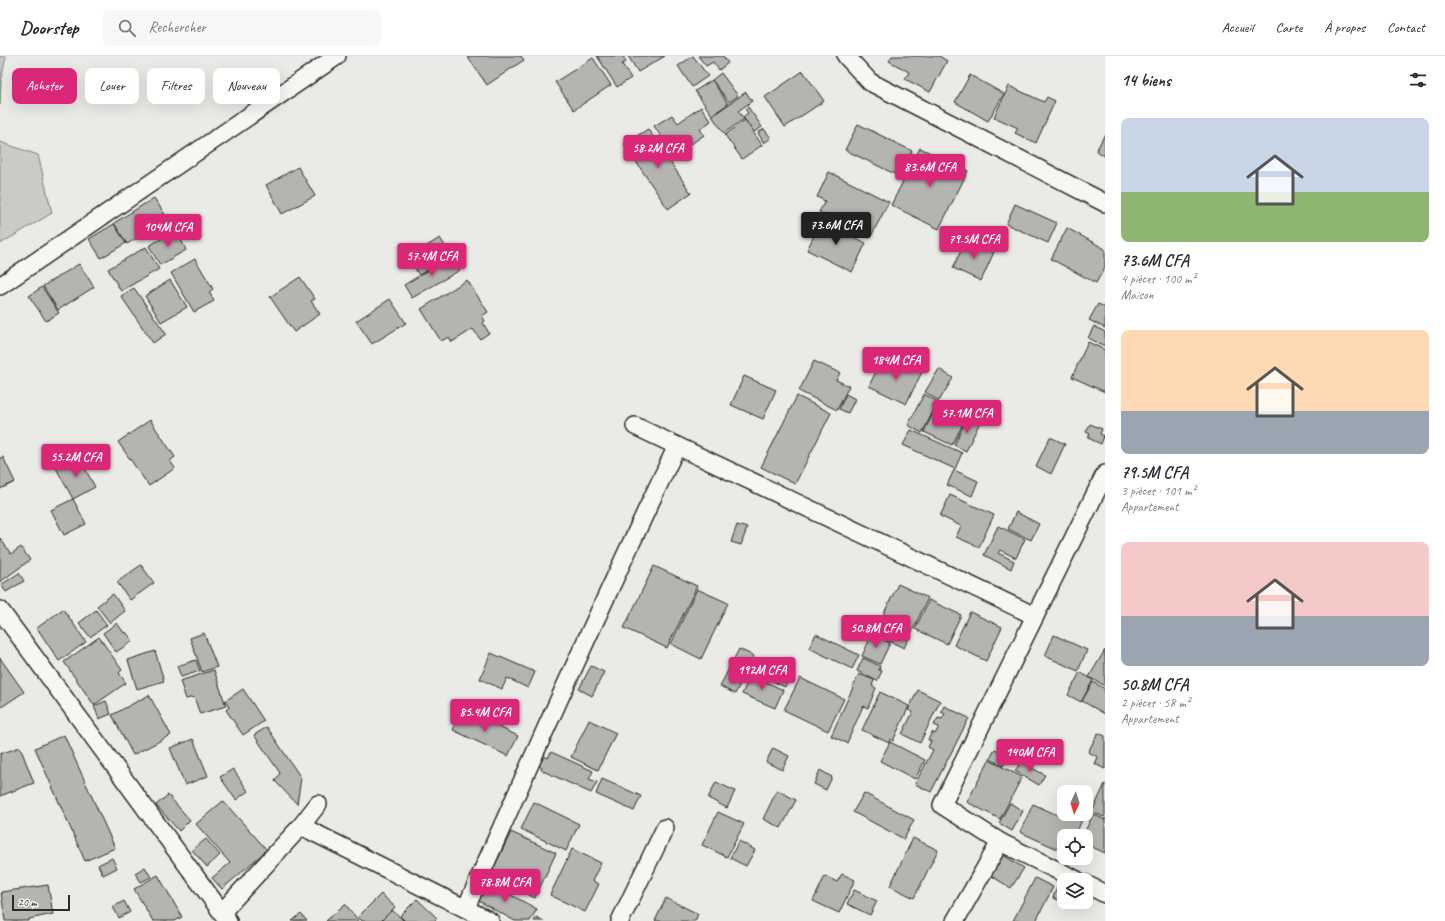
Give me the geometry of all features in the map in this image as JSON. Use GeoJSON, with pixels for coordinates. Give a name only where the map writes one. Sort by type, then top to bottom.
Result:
{"type":"FeatureCollection","features":[{"type":"Feature","properties":{"kind":"street"},"geometry":{"type":"LineString","coordinates":[[0,286],[337,56]]}},
{"type":"Feature","properties":{"kind":"street"},"geometry":{"type":"LineString","coordinates":[[846,56],[870,82],[1105,203]]}},
{"type":"Feature","properties":{"kind":"street"},"geometry":{"type":"LineString","coordinates":[[635,426],[1035,616]]}},
{"type":"Feature","properties":{"kind":"street"},"geometry":{"type":"LineString","coordinates":[[466,908],[531,762],[677,446]]}},
{"type":"Feature","properties":{"kind":"street"},"geometry":{"type":"LineString","coordinates":[[1063,873],[1000,842],[942,805],[1105,474]]}},
{"type":"Feature","properties":{"kind":"street"},"geometry":{"type":"LineString","coordinates":[[2,616],[225,916],[318,804]]}},
{"type":"Feature","properties":{"kind":"street"},"geometry":{"type":"LineString","coordinates":[[301,826],[490,921]]}},
{"type":"Feature","properties":{"kind":"street"},"geometry":{"type":"LineString","coordinates":[[620,921],[665,828]]}},
{"type":"Feature","properties":{"kind":"street"},"geometry":{"type":"LineString","coordinates":[[955,921],[1000,842]]}},
{"type":"Feature","properties":{"kind":"street"},"geometry":{"type":"LineString","coordinates":[[1093,888],[1105,894]]}},
{"type":"Feature","properties":{"kind":"shaded area"},"geometry":{"type":"Polygon","coordinates":[[[0,56],[6,56],[1,81],[0,105],[0,56]]]}},
{"type":"Feature","properties":{"kind":"shaded area"},"geometry":{"type":"Polygon","coordinates":[[[0,142],[38,155],[52,213],[0,244],[0,142]]]}},
{"type":"Feature","properties":{"kind":"building"},"geometry":{"type":"Polygon","coordinates":[[[467,56],[521,56],[524,60],[487,85],[467,56]]]}},
{"type":"Feature","properties":{"kind":"building"},"geometry":{"type":"Polygon","coordinates":[[[597,56],[623,56],[626,62],[622,64],[631,78],[617,87],[597,56]]]}},
{"type":"Feature","properties":{"kind":"building"},"geometry":{"type":"Polygon","coordinates":[[[628,56],[665,56],[638,72],[628,56]]]}},
{"type":"Feature","properties":{"kind":"building"},"geometry":{"type":"Polygon","coordinates":[[[693,56],[708,76],[692,87],[678,66],[693,56]]]}},
{"type":"Feature","properties":{"kind":"building"},"geometry":{"type":"Polygon","coordinates":[[[698,56],[723,56],[728,63],[719,70],[713,62],[706,66],[698,56]]]}},
{"type":"Feature","properties":{"kind":"building"},"geometry":{"type":"Polygon","coordinates":[[[892,56],[939,56],[947,61],[930,92],[905,79],[909,72],[889,61],[892,56]]]}},
{"type":"Feature","properties":{"kind":"building"},"geometry":{"type":"Polygon","coordinates":[[[593,58],[611,85],[574,110],[555,82],[593,58]]]}},
{"type":"Feature","properties":{"kind":"building"},"geometry":{"type":"Polygon","coordinates":[[[803,71],[824,101],[785,127],[765,97],[803,71]]]}},
{"type":"Feature","properties":{"kind":"building"},"geometry":{"type":"Polygon","coordinates":[[[721,73],[738,96],[729,102],[712,80],[721,73]]]}},
{"type":"Feature","properties":{"kind":"building"},"geometry":{"type":"Polygon","coordinates":[[[970,75],[1004,94],[988,121],[955,102],[970,75]]]}},
{"type":"Feature","properties":{"kind":"building"},"geometry":{"type":"Polygon","coordinates":[[[712,80],[728,104],[712,115],[695,91],[712,80]]]}},
{"type":"Feature","properties":{"kind":"building"},"geometry":{"type":"Polygon","coordinates":[[[1009,86],[1044,102],[1047,97],[1055,101],[1036,143],[1015,133],[1018,128],[994,117],[1009,86]]]}},
{"type":"Feature","properties":{"kind":"building"},"geometry":{"type":"Polygon","coordinates":[[[746,92],[752,101],[738,111],[744,119],[724,133],[712,116],[746,92]]]}},
{"type":"Feature","properties":{"kind":"building"},"geometry":{"type":"Polygon","coordinates":[[[701,107],[711,121],[700,129],[704,135],[691,144],[688,140],[671,151],[654,126],[672,115],[678,123],[701,107]]]}},
{"type":"Feature","properties":{"kind":"building"},"geometry":{"type":"Polygon","coordinates":[[[748,107],[762,127],[754,132],[743,117],[748,113],[745,109],[748,107]]]}},
{"type":"Feature","properties":{"kind":"building"},"geometry":{"type":"Polygon","coordinates":[[[745,120],[762,145],[742,159],[725,135],[745,120]]]}},
{"type":"Feature","properties":{"kind":"building"},"geometry":{"type":"Polygon","coordinates":[[[858,124],[912,151],[899,176],[845,150],[858,124]]]}},
{"type":"Feature","properties":{"kind":"building"},"geometry":{"type":"Polygon","coordinates":[[[648,129],[691,193],[668,209],[624,144],[648,129]]]}},
{"type":"Feature","properties":{"kind":"building"},"geometry":{"type":"Polygon","coordinates":[[[764,129],[771,138],[764,143],[758,133],[764,129]]]}},
{"type":"Feature","properties":{"kind":"building"},"geometry":{"type":"Polygon","coordinates":[[[1105,136],[1105,156],[1096,151],[1105,136]]]}},
{"type":"Feature","properties":{"kind":"building"},"geometry":{"type":"Polygon","coordinates":[[[920,148],[968,171],[939,229],[891,205],[920,148]]]}},
{"type":"Feature","properties":{"kind":"building"},"geometry":{"type":"Polygon","coordinates":[[[298,167],[315,196],[282,214],[266,185],[298,167]]]}},
{"type":"Feature","properties":{"kind":"building"},"geometry":{"type":"Polygon","coordinates":[[[829,172],[889,202],[870,238],[819,212],[825,201],[817,197],[829,172]]]}},
{"type":"Feature","properties":{"kind":"building"},"geometry":{"type":"Polygon","coordinates":[[[154,198],[168,219],[127,244],[114,223],[154,198]]]}},
{"type":"Feature","properties":{"kind":"building"},"geometry":{"type":"Polygon","coordinates":[[[1015,204],[1057,223],[1048,243],[1006,224],[1015,204]]]}},
{"type":"Feature","properties":{"kind":"building"},"geometry":{"type":"Polygon","coordinates":[[[821,221],[866,243],[852,272],[807,250],[821,221]]]}},
{"type":"Feature","properties":{"kind":"building"},"geometry":{"type":"Polygon","coordinates":[[[114,224],[126,243],[101,258],[89,239],[114,224]]]}},
{"type":"Feature","properties":{"kind":"building"},"geometry":{"type":"Polygon","coordinates":[[[1067,228],[1105,249],[1105,267],[1096,283],[1051,259],[1067,228]]]}},
{"type":"Feature","properties":{"kind":"building"},"geometry":{"type":"Polygon","coordinates":[[[176,230],[186,250],[160,265],[149,246],[176,230]]]}},
{"type":"Feature","properties":{"kind":"building"},"geometry":{"type":"Polygon","coordinates":[[[440,238],[451,255],[419,275],[408,257],[440,238]]]}},
{"type":"Feature","properties":{"kind":"building"},"geometry":{"type":"Polygon","coordinates":[[[966,240],[994,252],[981,281],[953,268],[966,240]]]}},
{"type":"Feature","properties":{"kind":"building"},"geometry":{"type":"Polygon","coordinates":[[[146,247],[159,269],[121,291],[108,269],[146,247]]]}},
{"type":"Feature","properties":{"kind":"building"},"geometry":{"type":"Polygon","coordinates":[[[452,256],[460,270],[412,298],[404,285],[452,256]]]}},
{"type":"Feature","properties":{"kind":"building"},"geometry":{"type":"Polygon","coordinates":[[[195,259],[213,289],[209,292],[214,301],[194,312],[171,273],[195,259]]]}},
{"type":"Feature","properties":{"kind":"building"},"geometry":{"type":"Polygon","coordinates":[[[79,264],[94,287],[58,310],[43,286],[79,264]]]}},
{"type":"Feature","properties":{"kind":"building"},"geometry":{"type":"Polygon","coordinates":[[[300,277],[315,299],[311,301],[320,314],[294,332],[270,297],[300,277]]]}},
{"type":"Feature","properties":{"kind":"building"},"geometry":{"type":"Polygon","coordinates":[[[170,280],[187,307],[161,322],[145,296],[170,280]]]}},
{"type":"Feature","properties":{"kind":"building"},"geometry":{"type":"Polygon","coordinates":[[[467,280],[488,312],[482,316],[485,321],[483,323],[489,333],[480,339],[473,329],[452,342],[449,337],[441,341],[421,309],[467,280]]]}},
{"type":"Feature","properties":{"kind":"building"},"geometry":{"type":"Polygon","coordinates":[[[42,287],[59,313],[46,321],[29,296],[42,287]]]}},
{"type":"Feature","properties":{"kind":"building"},"geometry":{"type":"Polygon","coordinates":[[[134,288],[166,334],[153,343],[121,296],[134,288]]]}},
{"type":"Feature","properties":{"kind":"building"},"geometry":{"type":"Polygon","coordinates":[[[390,299],[406,323],[372,344],[356,321],[390,299]]]}},
{"type":"Feature","properties":{"kind":"building"},"geometry":{"type":"Polygon","coordinates":[[[1098,304],[1105,307],[1105,328],[1089,320],[1098,304]]]}},
{"type":"Feature","properties":{"kind":"building"},"geometry":{"type":"Polygon","coordinates":[[[1094,326],[1105,332],[1105,346],[1088,338],[1094,326]]]}},
{"type":"Feature","properties":{"kind":"building"},"geometry":{"type":"Polygon","coordinates":[[[1088,342],[1105,350],[1105,392],[1072,377],[1088,342]]]}},
{"type":"Feature","properties":{"kind":"building"},"geometry":{"type":"Polygon","coordinates":[[[814,361],[840,373],[836,380],[849,386],[837,410],[799,391],[814,361]]]}},
{"type":"Feature","properties":{"kind":"building"},"geometry":{"type":"Polygon","coordinates":[[[881,361],[899,370],[902,362],[922,372],[906,404],[869,386],[881,361]]]}},
{"type":"Feature","properties":{"kind":"building"},"geometry":{"type":"Polygon","coordinates":[[[939,369],[953,378],[939,401],[925,392],[939,369]]]}},
{"type":"Feature","properties":{"kind":"building"},"geometry":{"type":"Polygon","coordinates":[[[744,376],[776,390],[763,419],[731,405],[744,376]]]}},
{"type":"Feature","properties":{"kind":"building"},"geometry":{"type":"Polygon","coordinates":[[[846,394],[855,399],[848,413],[839,409],[846,394]]]}},
{"type":"Feature","properties":{"kind":"building"},"geometry":{"type":"Polygon","coordinates":[[[924,394],[938,402],[922,433],[908,425],[924,394]]]}},
{"type":"Feature","properties":{"kind":"building"},"geometry":{"type":"Polygon","coordinates":[[[797,396],[831,413],[795,484],[761,467],[797,396]]]}},
{"type":"Feature","properties":{"kind":"building"},"geometry":{"type":"Polygon","coordinates":[[[934,411],[963,424],[952,445],[924,432],[934,411]]]}},
{"type":"Feature","properties":{"kind":"building"},"geometry":{"type":"Polygon","coordinates":[[[968,416],[980,422],[966,451],[954,445],[968,416]]]}},
{"type":"Feature","properties":{"kind":"building"},"geometry":{"type":"Polygon","coordinates":[[[150,420],[175,457],[170,461],[175,468],[149,486],[118,442],[150,420]]]}},
{"type":"Feature","properties":{"kind":"building"},"geometry":{"type":"Polygon","coordinates":[[[1090,424],[1102,429],[1100,434],[1104,436],[1101,444],[1088,438],[1090,434],[1086,432],[1090,424]]]}},
{"type":"Feature","properties":{"kind":"building"},"geometry":{"type":"Polygon","coordinates":[[[911,430],[962,453],[955,469],[903,445],[911,430]]]}},
{"type":"Feature","properties":{"kind":"building"},"geometry":{"type":"Polygon","coordinates":[[[1050,437],[1065,444],[1051,474],[1036,466],[1050,437]]]}},
{"type":"Feature","properties":{"kind":"building"},"geometry":{"type":"Polygon","coordinates":[[[78,456],[95,487],[73,499],[56,468],[78,456]]]}},
{"type":"Feature","properties":{"kind":"building"},"geometry":{"type":"Polygon","coordinates":[[[3,457],[15,482],[0,489],[0,458],[3,457]]]}},
{"type":"Feature","properties":{"kind":"building"},"geometry":{"type":"Polygon","coordinates":[[[954,470],[978,481],[972,496],[947,485],[954,470]]]}},
{"type":"Feature","properties":{"kind":"building"},"geometry":{"type":"Polygon","coordinates":[[[950,495],[994,515],[979,547],[956,537],[961,526],[940,516],[950,495]]]}},
{"type":"Feature","properties":{"kind":"building"},"geometry":{"type":"Polygon","coordinates":[[[73,499],[86,524],[64,535],[51,510],[73,499]]]}},
{"type":"Feature","properties":{"kind":"building"},"geometry":{"type":"Polygon","coordinates":[[[1016,512],[1039,524],[1031,540],[1008,529],[1016,512]]]}},
{"type":"Feature","properties":{"kind":"building"},"geometry":{"type":"Polygon","coordinates":[[[737,525],[747,528],[741,545],[731,542],[737,525]]]}},
{"type":"Feature","properties":{"kind":"building"},"geometry":{"type":"Polygon","coordinates":[[[998,526],[1025,539],[1016,558],[1000,550],[998,553],[1014,561],[1011,569],[984,555],[998,526]]]}},
{"type":"Feature","properties":{"kind":"building"},"geometry":{"type":"Polygon","coordinates":[[[0,538],[11,554],[21,547],[30,560],[0,582],[0,538]]]}},
{"type":"Feature","properties":{"kind":"building"},"geometry":{"type":"Polygon","coordinates":[[[141,565],[154,583],[130,600],[117,582],[141,565]]]}},
{"type":"Feature","properties":{"kind":"building"},"geometry":{"type":"Polygon","coordinates":[[[654,566],[697,586],[667,648],[624,628],[654,566]]]}},
{"type":"Feature","properties":{"kind":"building"},"geometry":{"type":"Polygon","coordinates":[[[19,573],[24,581],[6,592],[1,585],[19,573]]]}},
{"type":"Feature","properties":{"kind":"building"},"geometry":{"type":"Polygon","coordinates":[[[898,584],[928,598],[904,648],[874,634],[898,584]]]}},
{"type":"Feature","properties":{"kind":"building"},"geometry":{"type":"Polygon","coordinates":[[[697,589],[728,603],[701,659],[671,644],[697,589]]]}},
{"type":"Feature","properties":{"kind":"building"},"geometry":{"type":"Polygon","coordinates":[[[113,594],[125,611],[110,623],[97,606],[113,594]]]}},
{"type":"Feature","properties":{"kind":"building"},"geometry":{"type":"Polygon","coordinates":[[[929,600],[961,615],[947,644],[915,629],[929,600]]]}},
{"type":"Feature","properties":{"kind":"building"},"geometry":{"type":"Polygon","coordinates":[[[63,609],[86,642],[59,661],[37,628],[63,609]]]}},
{"type":"Feature","properties":{"kind":"building"},"geometry":{"type":"Polygon","coordinates":[[[96,610],[107,625],[90,637],[79,623],[96,610]]]}},
{"type":"Feature","properties":{"kind":"building"},"geometry":{"type":"Polygon","coordinates":[[[970,612],[1002,627],[986,661],[954,645],[970,612]]]}},
{"type":"Feature","properties":{"kind":"building"},"geometry":{"type":"Polygon","coordinates":[[[117,623],[124,633],[126,632],[133,641],[116,652],[103,633],[117,623]]]}},
{"type":"Feature","properties":{"kind":"building"},"geometry":{"type":"Polygon","coordinates":[[[204,633],[217,667],[202,672],[190,638],[204,633]]]}},
{"type":"Feature","properties":{"kind":"building"},"geometry":{"type":"Polygon","coordinates":[[[816,634],[859,655],[852,669],[809,648],[816,634]]]}},
{"type":"Feature","properties":{"kind":"building"},"geometry":{"type":"Polygon","coordinates":[[[872,634],[890,643],[880,664],[862,656],[872,634]]]}},
{"type":"Feature","properties":{"kind":"building"},"geometry":{"type":"Polygon","coordinates":[[[1054,635],[1087,650],[1078,671],[1045,656],[1054,635]]]}},
{"type":"Feature","properties":{"kind":"building"},"geometry":{"type":"Polygon","coordinates":[[[99,637],[122,670],[119,673],[126,683],[94,705],[64,662],[99,637]]]}},
{"type":"Feature","properties":{"kind":"building"},"geometry":{"type":"Polygon","coordinates":[[[739,649],[754,656],[735,694],[720,686],[739,649]]]}},
{"type":"Feature","properties":{"kind":"building"},"geometry":{"type":"Polygon","coordinates":[[[1105,650],[1105,686],[1089,677],[1105,650]]]}},
{"type":"Feature","properties":{"kind":"building"},"geometry":{"type":"Polygon","coordinates":[[[155,651],[164,681],[137,689],[128,660],[155,651]]]}},
{"type":"Feature","properties":{"kind":"building"},"geometry":{"type":"Polygon","coordinates":[[[491,653],[535,672],[528,688],[507,678],[502,689],[480,679],[491,653]]]}},
{"type":"Feature","properties":{"kind":"building"},"geometry":{"type":"Polygon","coordinates":[[[0,658],[24,692],[0,708],[0,658]]]}},
{"type":"Feature","properties":{"kind":"building"},"geometry":{"type":"Polygon","coordinates":[[[863,658],[880,666],[879,670],[882,671],[877,681],[857,671],[863,658]]]}},
{"type":"Feature","properties":{"kind":"building"},"geometry":{"type":"Polygon","coordinates":[[[196,660],[200,671],[181,677],[177,666],[196,660]]]}},
{"type":"Feature","properties":{"kind":"building"},"geometry":{"type":"Polygon","coordinates":[[[778,661],[794,669],[785,687],[768,679],[778,661]]]}},
{"type":"Feature","properties":{"kind":"building"},"geometry":{"type":"Polygon","coordinates":[[[591,666],[604,672],[592,696],[579,689],[591,666]]]}},
{"type":"Feature","properties":{"kind":"building"},"geometry":{"type":"Polygon","coordinates":[[[214,670],[226,706],[200,714],[194,697],[186,699],[180,681],[214,670]]]}},
{"type":"Feature","properties":{"kind":"building"},"geometry":{"type":"Polygon","coordinates":[[[752,672],[768,679],[766,682],[783,690],[775,708],[742,694],[752,672]]]}},
{"type":"Feature","properties":{"kind":"building"},"geometry":{"type":"Polygon","coordinates":[[[1080,672],[1093,680],[1081,702],[1068,695],[1080,672]]]}},
{"type":"Feature","properties":{"kind":"building"},"geometry":{"type":"Polygon","coordinates":[[[859,674],[874,680],[872,686],[876,688],[868,708],[863,706],[847,743],[831,736],[859,674]]]}},
{"type":"Feature","properties":{"kind":"building"},"geometry":{"type":"Polygon","coordinates":[[[800,678],[844,699],[828,731],[784,710],[800,678]]]}},
{"type":"Feature","properties":{"kind":"building"},"geometry":{"type":"Polygon","coordinates":[[[1093,682],[1105,689],[1105,714],[1082,701],[1093,682]]]}},
{"type":"Feature","properties":{"kind":"building"},"geometry":{"type":"Polygon","coordinates":[[[243,689],[264,721],[243,735],[226,710],[229,707],[225,701],[243,689]]]}},
{"type":"Feature","properties":{"kind":"building"},"geometry":{"type":"Polygon","coordinates":[[[918,690],[940,701],[920,743],[902,734],[913,712],[908,710],[918,690]]]}},
{"type":"Feature","properties":{"kind":"building"},"geometry":{"type":"Polygon","coordinates":[[[880,692],[909,706],[893,741],[890,739],[889,743],[862,730],[880,692]]]}},
{"type":"Feature","properties":{"kind":"building"},"geometry":{"type":"Polygon","coordinates":[[[149,695],[171,735],[133,755],[112,715],[149,695]]]}},
{"type":"Feature","properties":{"kind":"building"},"geometry":{"type":"Polygon","coordinates":[[[106,701],[111,714],[99,719],[94,706],[106,701]]]}},
{"type":"Feature","properties":{"kind":"building"},"geometry":{"type":"Polygon","coordinates":[[[944,706],[969,718],[931,792],[915,784],[933,750],[928,747],[931,741],[928,740],[932,732],[935,734],[939,727],[934,725],[938,718],[942,719],[945,714],[941,712],[944,706]]]}},
{"type":"Feature","properties":{"kind":"building"},"geometry":{"type":"Polygon","coordinates":[[[462,710],[518,736],[508,756],[453,730],[462,710]]]}},
{"type":"Feature","properties":{"kind":"building"},"geometry":{"type":"Polygon","coordinates":[[[589,720],[616,733],[598,770],[571,757],[589,720]]]}},
{"type":"Feature","properties":{"kind":"building"},"geometry":{"type":"Polygon","coordinates":[[[267,727],[301,778],[297,804],[275,781],[280,773],[254,735],[267,727]]]}},
{"type":"Feature","properties":{"kind":"building"},"geometry":{"type":"Polygon","coordinates":[[[1098,733],[1105,736],[1105,769],[1095,764],[1098,757],[1088,752],[1098,733]]]}},
{"type":"Feature","properties":{"kind":"building"},"geometry":{"type":"Polygon","coordinates":[[[64,735],[115,848],[85,861],[35,748],[64,735]]]}},
{"type":"Feature","properties":{"kind":"building"},"geometry":{"type":"Polygon","coordinates":[[[193,739],[208,776],[185,785],[170,748],[193,739]]]}},
{"type":"Feature","properties":{"kind":"building"},"geometry":{"type":"Polygon","coordinates":[[[890,742],[925,760],[915,779],[880,761],[890,742]]]}},
{"type":"Feature","properties":{"kind":"building"},"geometry":{"type":"Polygon","coordinates":[[[20,747],[34,783],[0,796],[0,754],[20,747]]]}},
{"type":"Feature","properties":{"kind":"building"},"geometry":{"type":"Polygon","coordinates":[[[773,748],[789,756],[782,770],[766,762],[773,748]]]}},
{"type":"Feature","properties":{"kind":"building"},"geometry":{"type":"Polygon","coordinates":[[[995,749],[1009,756],[1003,766],[990,759],[995,749]]]}},
{"type":"Feature","properties":{"kind":"building"},"geometry":{"type":"Polygon","coordinates":[[[551,752],[593,771],[589,779],[597,782],[591,793],[541,770],[542,768],[539,766],[544,756],[548,758],[551,752]]]}},
{"type":"Feature","properties":{"kind":"building"},"geometry":{"type":"Polygon","coordinates":[[[989,760],[1022,777],[1000,819],[967,802],[989,760]]]}},
{"type":"Feature","properties":{"kind":"building"},"geometry":{"type":"Polygon","coordinates":[[[1021,762],[1045,775],[1039,785],[1015,771],[1021,762]]]}},
{"type":"Feature","properties":{"kind":"building"},"geometry":{"type":"Polygon","coordinates":[[[233,769],[248,791],[236,800],[220,777],[233,769]]]}},
{"type":"Feature","properties":{"kind":"building"},"geometry":{"type":"Polygon","coordinates":[[[820,770],[832,777],[826,790],[814,784],[820,770]]]}},
{"type":"Feature","properties":{"kind":"building"},"geometry":{"type":"Polygon","coordinates":[[[602,779],[641,796],[634,811],[596,794],[602,779]]]}},
{"type":"Feature","properties":{"kind":"building"},"geometry":{"type":"Polygon","coordinates":[[[716,782],[735,791],[727,808],[708,798],[716,782]]]}},
{"type":"Feature","properties":{"kind":"building"},"geometry":{"type":"Polygon","coordinates":[[[1105,784],[1105,816],[1104,817],[1093,812],[1105,784]]]}},
{"type":"Feature","properties":{"kind":"building"},"geometry":{"type":"Polygon","coordinates":[[[777,790],[796,800],[781,828],[763,819],[777,790]]]}},
{"type":"Feature","properties":{"kind":"building"},"geometry":{"type":"Polygon","coordinates":[[[864,793],[914,820],[904,839],[853,812],[864,793]]]}},
{"type":"Feature","properties":{"kind":"building"},"geometry":{"type":"Polygon","coordinates":[[[168,795],[190,820],[179,831],[156,805],[168,795]]]}},
{"type":"Feature","properties":{"kind":"building"},"geometry":{"type":"Polygon","coordinates":[[[223,801],[267,850],[222,889],[212,878],[230,863],[196,824],[223,801]]]}},
{"type":"Feature","properties":{"kind":"building"},"geometry":{"type":"Polygon","coordinates":[[[534,802],[579,824],[566,851],[521,829],[534,802]]]}},
{"type":"Feature","properties":{"kind":"building"},"geometry":{"type":"Polygon","coordinates":[[[1010,803],[1023,811],[1012,831],[999,823],[1010,803]]]}},
{"type":"Feature","properties":{"kind":"building"},"geometry":{"type":"Polygon","coordinates":[[[1033,804],[1057,815],[1057,821],[1082,821],[1078,829],[1057,829],[1057,849],[1020,832],[1033,804]]]}},
{"type":"Feature","properties":{"kind":"building"},"geometry":{"type":"Polygon","coordinates":[[[718,812],[744,824],[727,857],[702,845],[718,812]]]}},
{"type":"Feature","properties":{"kind":"building"},"geometry":{"type":"Polygon","coordinates":[[[1093,814],[1105,820],[1105,853],[1093,847],[1093,829],[1086,829],[1090,821],[1093,821],[1093,814]]]}},
{"type":"Feature","properties":{"kind":"building"},"geometry":{"type":"Polygon","coordinates":[[[511,832],[556,853],[535,898],[490,876],[511,832]]]}},
{"type":"Feature","properties":{"kind":"building"},"geometry":{"type":"Polygon","coordinates":[[[913,838],[938,850],[914,898],[890,886],[913,838]]]}},
{"type":"Feature","properties":{"kind":"building"},"geometry":{"type":"Polygon","coordinates":[[[206,839],[220,855],[207,867],[192,850],[206,839]]]}},
{"type":"Feature","properties":{"kind":"building"},"geometry":{"type":"Polygon","coordinates":[[[739,841],[755,850],[746,866],[730,858],[739,841]]]}},
{"type":"Feature","properties":{"kind":"building"},"geometry":{"type":"Polygon","coordinates":[[[572,849],[601,863],[592,881],[599,884],[585,912],[550,895],[572,849]]]}},
{"type":"Feature","properties":{"kind":"building"},"geometry":{"type":"Polygon","coordinates":[[[1003,855],[1024,868],[1011,888],[990,875],[1003,855]]]}},
{"type":"Feature","properties":{"kind":"building"},"geometry":{"type":"Polygon","coordinates":[[[112,858],[117,868],[103,875],[98,865],[112,858]]]}},
{"type":"Feature","properties":{"kind":"building"},"geometry":{"type":"Polygon","coordinates":[[[145,867],[151,877],[141,882],[135,873],[145,867]]]}},
{"type":"Feature","properties":{"kind":"building"},"geometry":{"type":"Polygon","coordinates":[[[842,874],[855,880],[839,913],[813,901],[825,876],[837,882],[842,874]]]}},
{"type":"Feature","properties":{"kind":"building"},"geometry":{"type":"Polygon","coordinates":[[[158,875],[182,917],[175,921],[153,921],[134,889],[158,875]]]}},
{"type":"Feature","properties":{"kind":"building"},"geometry":{"type":"Polygon","coordinates":[[[1035,878],[1053,887],[1036,921],[1013,921],[1035,878]]]}},
{"type":"Feature","properties":{"kind":"building"},"geometry":{"type":"Polygon","coordinates":[[[485,881],[537,909],[530,921],[515,921],[475,899],[485,881]]]}},
{"type":"Feature","properties":{"kind":"building"},"geometry":{"type":"Polygon","coordinates":[[[48,885],[53,914],[29,919],[29,921],[5,921],[1,892],[48,885]]]}},
{"type":"Feature","properties":{"kind":"building"},"geometry":{"type":"Polygon","coordinates":[[[1057,887],[1057,900],[1053,898],[1057,887]]]}},
{"type":"Feature","properties":{"kind":"building"},"geometry":{"type":"Polygon","coordinates":[[[854,890],[877,901],[870,915],[847,904],[854,890]]]}},
{"type":"Feature","properties":{"kind":"building"},"geometry":{"type":"Polygon","coordinates":[[[381,894],[395,907],[381,921],[362,921],[358,917],[381,894]]]}},
{"type":"Feature","properties":{"kind":"building"},"geometry":{"type":"Polygon","coordinates":[[[666,898],[698,914],[695,921],[655,921],[666,898]]]}},
{"type":"Feature","properties":{"kind":"building"},"geometry":{"type":"Polygon","coordinates":[[[417,899],[437,918],[434,921],[405,921],[400,916],[417,899]]]}},
{"type":"Feature","properties":{"kind":"building"},"geometry":{"type":"Polygon","coordinates":[[[124,901],[130,912],[119,918],[113,907],[124,901]]]}},
{"type":"Feature","properties":{"kind":"building"},"geometry":{"type":"Polygon","coordinates":[[[345,904],[359,921],[326,921],[345,904]]]}},
{"type":"Feature","properties":{"kind":"building"},"geometry":{"type":"Polygon","coordinates":[[[392,910],[404,921],[381,921],[392,910]]]}},
{"type":"Feature","properties":{"kind":"building"},"geometry":{"type":"Polygon","coordinates":[[[301,914],[307,921],[292,921],[301,914]]]}},
{"type":"Feature","properties":{"kind":"building"},"geometry":{"type":"Polygon","coordinates":[[[536,917],[544,921],[534,921],[536,917]]]}}]}
